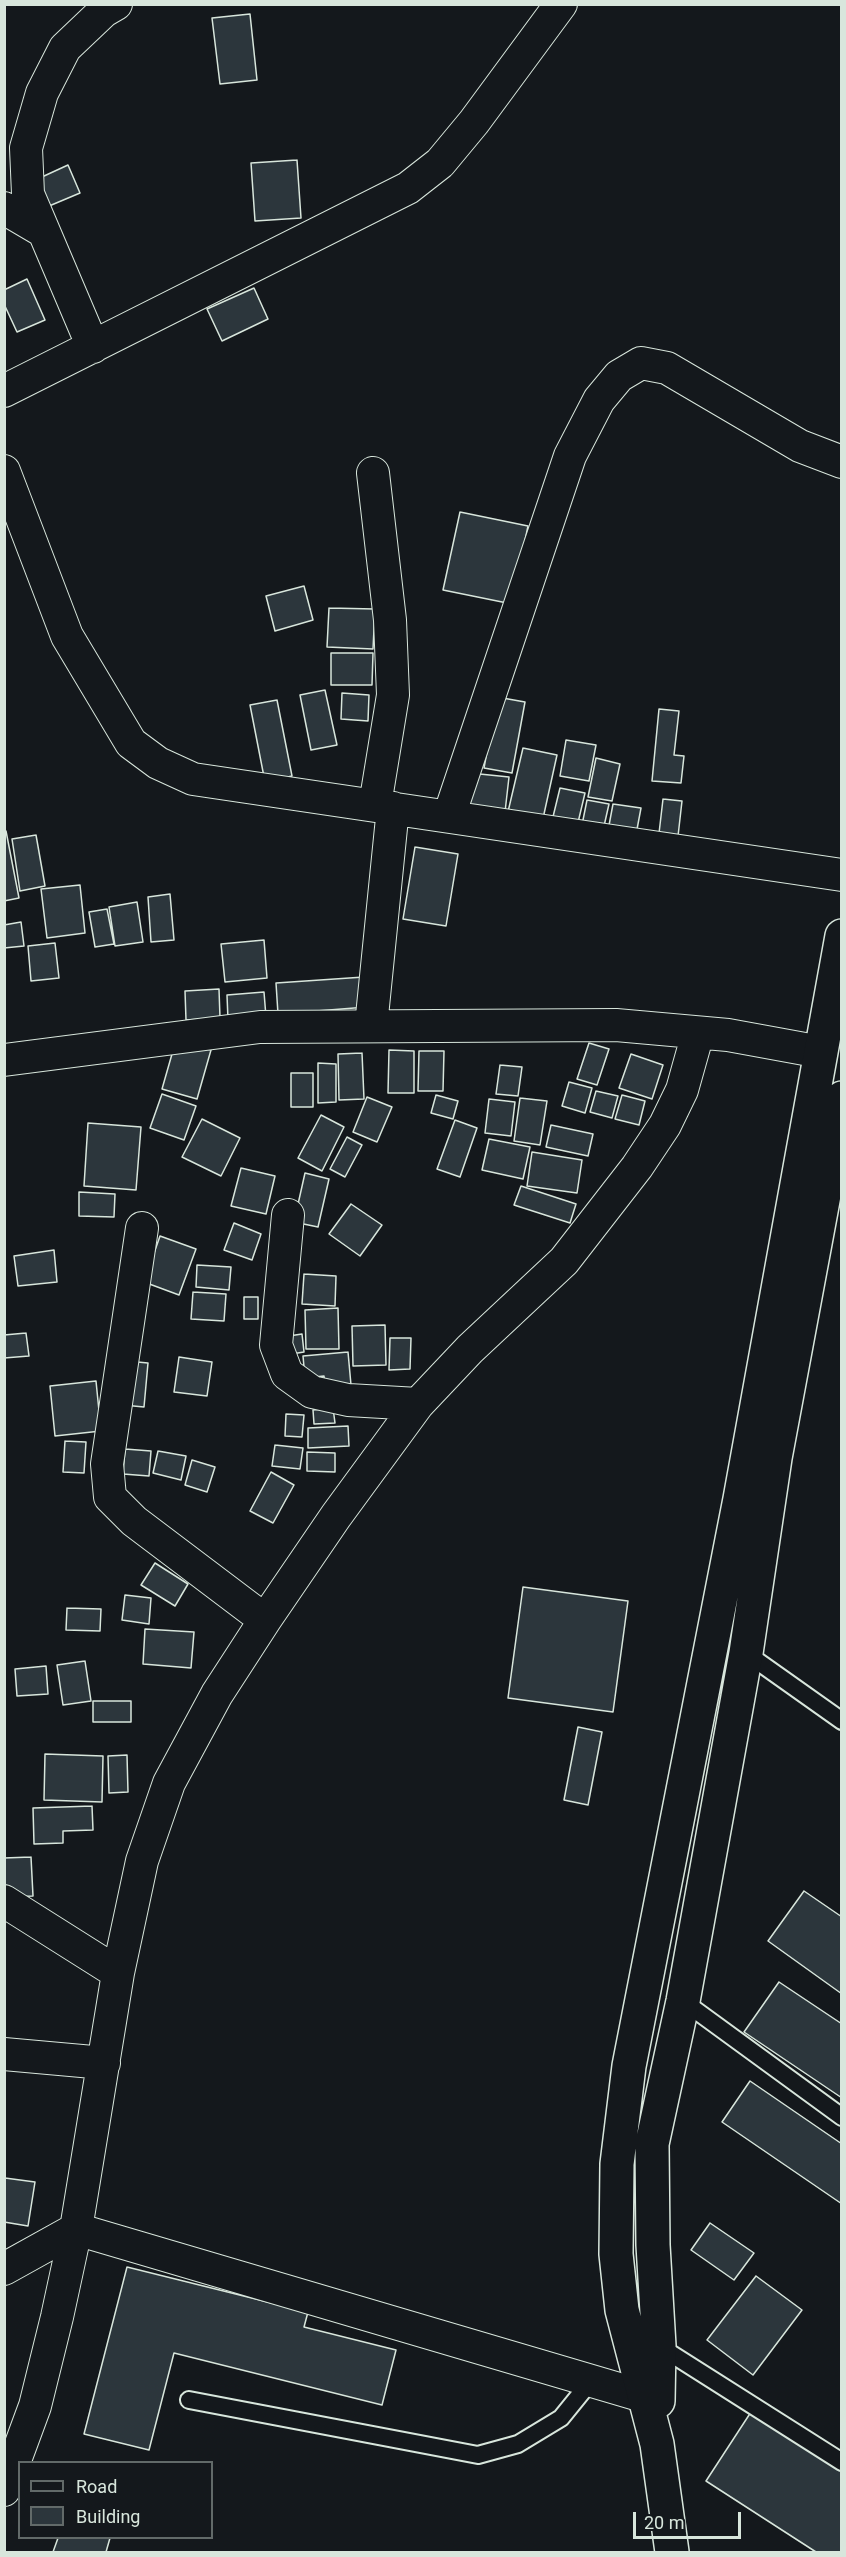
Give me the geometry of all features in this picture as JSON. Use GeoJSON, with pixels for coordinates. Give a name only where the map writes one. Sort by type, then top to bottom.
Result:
{"type":"FeatureCollection","features":[{"type":"Feature","properties":{"kind":"street"},"geometry":{"type":"LineString","coordinates":[[93,347],[28,194],[26,148],[42,93],[65,48],[104,10],[116,4]]}},
{"type":"Feature","properties":{"kind":"street"},"geometry":{"type":"LineString","coordinates":[[4,391],[408,188],[447,155],[561,4]]}},
{"type":"Feature","properties":{"kind":"street"},"geometry":{"type":"LineString","coordinates":[[4,208],[43,231]]}},
{"type":"Feature","properties":{"kind":"street"},"geometry":{"type":"LineString","coordinates":[[449,816],[570,456],[599,400],[619,376],[641,363],[667,368],[800,446],[842,462]]}},
{"type":"Feature","properties":{"kind":"street"},"geometry":{"type":"LineString","coordinates":[[4,471],[67,636],[131,743],[158,764],[193,779],[842,875]]}},
{"type":"Feature","properties":{"kind":"street"},"geometry":{"type":"LineString","coordinates":[[371,1026],[393,695],[390,620],[373,473]]}},
{"type":"Feature","properties":{"kind":"street"},"geometry":{"type":"LineString","coordinates":[[672,2553],[657,2444],[622,2310],[616,2254],[617,2164],[632,2054],[754,1504],[821,1052],[842,936]]}},
{"type":"Feature","properties":{"kind":"street"},"geometry":{"type":"LineString","coordinates":[[4,1060],[260,1027],[616,1025],[728,1035],[821,1052]]}},
{"type":"Feature","properties":{"kind":"street"},"geometry":{"type":"LineString","coordinates":[[4,2490],[35,2406],[76,2229],[118,1973],[142,1861],[169,1783],[217,1694],[265,1620],[336,1516],[418,1404],[470,1349],[564,1261],[637,1167],[665,1125],[682,1090],[698,1033]]}},
{"type":"Feature","properties":{"kind":"street"},"geometry":{"type":"LineString","coordinates":[[657,2444],[659,2346],[653,2245],[652,2144],[683,2001],[746,1653],[754,1504],[775,1458],[842,1098]]}},
{"type":"Feature","properties":{"kind":"street"},"geometry":{"type":"LineString","coordinates":[[288,1215],[276,1345],[287,1374],[312,1392],[348,1400],[418,1404]]}},
{"type":"Feature","properties":{"kind":"street"},"geometry":{"type":"LineString","coordinates":[[142,1228],[106,1464],[110,1497],[134,1521],[265,1620]]}},
{"type":"Feature","properties":{"kind":"street"},"geometry":{"type":"LineString","coordinates":[[4,1901],[118,1973]]}},
{"type":"Feature","properties":{"kind":"street"},"geometry":{"type":"LineString","coordinates":[[4,2054],[104,2063]]}},
{"type":"Feature","properties":{"kind":"street"},"geometry":{"type":"LineString","coordinates":[[4,2269],[76,2229],[646,2397]]}},
{"type":"Feature","properties":{"kind":"lane"},"geometry":{"type":"LineString","coordinates":[[746,1653],[842,1720]]}},
{"type":"Feature","properties":{"kind":"lane"},"geometry":{"type":"LineString","coordinates":[[683,2001],[842,2117]]}},
{"type":"Feature","properties":{"kind":"lane"},"geometry":{"type":"LineString","coordinates":[[659,2346],[842,2462]]}},
{"type":"Feature","properties":{"kind":"lane"},"geometry":{"type":"LineString","coordinates":[[189,2400],[478,2455],[518,2444],[561,2418],[591,2381]]}},
{"type":"Feature","properties":{"kind":"building"},"geometry":{"type":"Polygon","coordinates":[[[250,14],[257,80],[220,84],[212,18],[250,14]]]}},
{"type":"Feature","properties":{"kind":"building"},"geometry":{"type":"Polygon","coordinates":[[[297,160],[301,218],[255,221],[251,163],[297,160]]]}},
{"type":"Feature","properties":{"kind":"building"},"geometry":{"type":"Polygon","coordinates":[[[68,165],[80,193],[42,209],[31,182],[68,165]]]}},
{"type":"Feature","properties":{"kind":"building"},"geometry":{"type":"Polygon","coordinates":[[[27,279],[45,320],[17,332],[4,304],[4,290],[27,279]]]}},
{"type":"Feature","properties":{"kind":"building"},"geometry":{"type":"Polygon","coordinates":[[[254,288],[268,319],[222,341],[207,309],[254,288]]]}},
{"type":"Feature","properties":{"kind":"building"},"geometry":{"type":"Polygon","coordinates":[[[460,512],[528,526],[512,604],[443,590],[460,512]]]}},
{"type":"Feature","properties":{"kind":"building"},"geometry":{"type":"Polygon","coordinates":[[[304,586],[313,620],[275,631],[266,596],[304,586]]]}},
{"type":"Feature","properties":{"kind":"building"},"geometry":{"type":"Polygon","coordinates":[[[329,608],[375,609],[373,649],[327,647],[329,608]]]}},
{"type":"Feature","properties":{"kind":"building"},"geometry":{"type":"Polygon","coordinates":[[[331,653],[373,653],[372,685],[331,685],[331,653]]]}},
{"type":"Feature","properties":{"kind":"building"},"geometry":{"type":"Polygon","coordinates":[[[325,690],[337,745],[311,750],[300,695],[325,690]]]}},
{"type":"Feature","properties":{"kind":"building"},"geometry":{"type":"Polygon","coordinates":[[[342,693],[369,695],[368,721],[341,719],[342,693]]]}},
{"type":"Feature","properties":{"kind":"building"},"geometry":{"type":"Polygon","coordinates":[[[497,697],[525,702],[512,773],[484,768],[497,697]]]}},
{"type":"Feature","properties":{"kind":"building"},"geometry":{"type":"Polygon","coordinates":[[[277,700],[292,776],[265,782],[250,705],[277,700]]]}},
{"type":"Feature","properties":{"kind":"building"},"geometry":{"type":"Polygon","coordinates":[[[659,709],[679,711],[674,755],[684,756],[681,783],[652,781],[659,709]]]}},
{"type":"Feature","properties":{"kind":"building"},"geometry":{"type":"Polygon","coordinates":[[[566,740],[596,745],[589,781],[560,776],[566,740]]]}},
{"type":"Feature","properties":{"kind":"building"},"geometry":{"type":"Polygon","coordinates":[[[523,748],[557,755],[542,823],[507,816],[523,748]]]}},
{"type":"Feature","properties":{"kind":"building"},"geometry":{"type":"Polygon","coordinates":[[[596,758],[620,764],[612,801],[588,797],[596,758]]]}},
{"type":"Feature","properties":{"kind":"building"},"geometry":{"type":"Polygon","coordinates":[[[470,773],[509,777],[505,812],[466,807],[470,773]]]}},
{"type":"Feature","properties":{"kind":"building"},"geometry":{"type":"Polygon","coordinates":[[[560,788],[585,793],[576,831],[551,825],[560,788]]]}},
{"type":"Feature","properties":{"kind":"building"},"geometry":{"type":"Polygon","coordinates":[[[663,799],[682,801],[677,845],[658,842],[663,799]]]}},
{"type":"Feature","properties":{"kind":"building"},"geometry":{"type":"Polygon","coordinates":[[[587,800],[609,804],[602,835],[581,830],[587,800]]]}},
{"type":"Feature","properties":{"kind":"building"},"geometry":{"type":"Polygon","coordinates":[[[613,804],[641,808],[635,840],[607,836],[613,804]]]}},
{"type":"Feature","properties":{"kind":"building"},"geometry":{"type":"Polygon","coordinates":[[[4,831],[6,831],[19,898],[4,901],[4,831]]]}},
{"type":"Feature","properties":{"kind":"building"},"geometry":{"type":"Polygon","coordinates":[[[36,835],[45,886],[20,891],[12,839],[36,835]]]}},
{"type":"Feature","properties":{"kind":"building"},"geometry":{"type":"Polygon","coordinates":[[[415,847],[458,854],[446,926],[403,919],[415,847]]]}},
{"type":"Feature","properties":{"kind":"building"},"geometry":{"type":"Polygon","coordinates":[[[80,885],[85,933],[47,938],[41,889],[80,885]]]}},
{"type":"Feature","properties":{"kind":"building"},"geometry":{"type":"Polygon","coordinates":[[[170,894],[174,940],[151,942],[148,897],[170,894]]]}},
{"type":"Feature","properties":{"kind":"building"},"geometry":{"type":"Polygon","coordinates":[[[137,902],[143,942],[115,946],[109,907],[137,902]]]}},
{"type":"Feature","properties":{"kind":"building"},"geometry":{"type":"Polygon","coordinates":[[[107,909],[114,944],[95,947],[89,912],[107,909]]]}},
{"type":"Feature","properties":{"kind":"building"},"geometry":{"type":"Polygon","coordinates":[[[21,922],[24,946],[4,948],[4,925],[21,922]]]}},
{"type":"Feature","properties":{"kind":"building"},"geometry":{"type":"Polygon","coordinates":[[[264,940],[267,978],[225,982],[221,944],[264,940]]]}},
{"type":"Feature","properties":{"kind":"building"},"geometry":{"type":"Polygon","coordinates":[[[55,943],[59,978],[31,981],[28,946],[55,943]]]}},
{"type":"Feature","properties":{"kind":"building"},"geometry":{"type":"Polygon","coordinates":[[[364,977],[367,1007],[278,1014],[276,983],[364,977]]]}},
{"type":"Feature","properties":{"kind":"building"},"geometry":{"type":"Polygon","coordinates":[[[219,989],[220,1018],[186,1020],[185,991],[219,989]]]}},
{"type":"Feature","properties":{"kind":"building"},"geometry":{"type":"Polygon","coordinates":[[[264,992],[266,1017],[228,1020],[227,995],[264,992]]]}},
{"type":"Feature","properties":{"kind":"building"},"geometry":{"type":"Polygon","coordinates":[[[176,1040],[211,1050],[197,1099],[162,1089],[176,1040]]]}},
{"type":"Feature","properties":{"kind":"building"},"geometry":{"type":"Polygon","coordinates":[[[589,1043],[609,1049],[597,1085],[577,1079],[589,1043]]]}},
{"type":"Feature","properties":{"kind":"building"},"geometry":{"type":"Polygon","coordinates":[[[389,1050],[414,1051],[414,1093],[388,1093],[389,1050]]]}},
{"type":"Feature","properties":{"kind":"building"},"geometry":{"type":"Polygon","coordinates":[[[419,1051],[444,1051],[443,1091],[418,1091],[419,1051]]]}},
{"type":"Feature","properties":{"kind":"building"},"geometry":{"type":"Polygon","coordinates":[[[362,1053],[364,1099],[339,1100],[338,1054],[362,1053]]]}},
{"type":"Feature","properties":{"kind":"building"},"geometry":{"type":"Polygon","coordinates":[[[631,1054],[663,1065],[652,1099],[619,1088],[631,1054]]]}},
{"type":"Feature","properties":{"kind":"building"},"geometry":{"type":"Polygon","coordinates":[[[318,1063],[336,1064],[336,1102],[318,1103],[318,1063]]]}},
{"type":"Feature","properties":{"kind":"building"},"geometry":{"type":"Polygon","coordinates":[[[500,1065],[522,1067],[518,1096],[496,1094],[500,1065]]]}},
{"type":"Feature","properties":{"kind":"building"},"geometry":{"type":"Polygon","coordinates":[[[291,1073],[313,1073],[313,1107],[291,1107],[291,1073]]]}},
{"type":"Feature","properties":{"kind":"building"},"geometry":{"type":"Polygon","coordinates":[[[569,1082],[592,1088],[585,1113],[562,1106],[569,1082]]]}},
{"type":"Feature","properties":{"kind":"building"},"geometry":{"type":"Polygon","coordinates":[[[596,1091],[618,1096],[612,1118],[590,1112],[596,1091]]]}},
{"type":"Feature","properties":{"kind":"building"},"geometry":{"type":"Polygon","coordinates":[[[162,1094],[196,1106],[184,1140],[150,1128],[162,1094]]]}},
{"type":"Feature","properties":{"kind":"building"},"geometry":{"type":"Polygon","coordinates":[[[436,1095],[458,1101],[453,1119],[431,1113],[436,1095]]]}},
{"type":"Feature","properties":{"kind":"building"},"geometry":{"type":"Polygon","coordinates":[[[622,1095],[645,1101],[639,1125],[615,1119],[622,1095]]]}},
{"type":"Feature","properties":{"kind":"building"},"geometry":{"type":"Polygon","coordinates":[[[367,1097],[392,1107],[377,1142],[353,1132],[367,1097]]]}},
{"type":"Feature","properties":{"kind":"building"},"geometry":{"type":"Polygon","coordinates":[[[520,1098],[547,1101],[540,1145],[514,1141],[520,1098]]]}},
{"type":"Feature","properties":{"kind":"building"},"geometry":{"type":"Polygon","coordinates":[[[489,1099],[515,1102],[511,1136],[485,1133],[489,1099]]]}},
{"type":"Feature","properties":{"kind":"building"},"geometry":{"type":"Polygon","coordinates":[[[321,1115],[344,1127],[322,1171],[298,1158],[321,1115]]]}},
{"type":"Feature","properties":{"kind":"building"},"geometry":{"type":"Polygon","coordinates":[[[202,1119],[240,1138],[221,1176],[182,1157],[202,1119]]]}},
{"type":"Feature","properties":{"kind":"building"},"geometry":{"type":"Polygon","coordinates":[[[455,1120],[477,1128],[460,1177],[437,1169],[455,1120]]]}},
{"type":"Feature","properties":{"kind":"building"},"geometry":{"type":"Polygon","coordinates":[[[88,1123],[141,1127],[136,1190],[84,1186],[88,1123]]]}},
{"type":"Feature","properties":{"kind":"building"},"geometry":{"type":"Polygon","coordinates":[[[551,1125],[593,1134],[588,1156],[546,1147],[551,1125]]]}},
{"type":"Feature","properties":{"kind":"building"},"geometry":{"type":"Polygon","coordinates":[[[347,1137],[362,1145],[345,1177],[330,1169],[347,1137]]]}},
{"type":"Feature","properties":{"kind":"building"},"geometry":{"type":"Polygon","coordinates":[[[489,1139],[530,1147],[523,1179],[482,1170],[489,1139]]]}},
{"type":"Feature","properties":{"kind":"building"},"geometry":{"type":"Polygon","coordinates":[[[532,1152],[582,1160],[577,1193],[527,1186],[532,1152]]]}},
{"type":"Feature","properties":{"kind":"building"},"geometry":{"type":"Polygon","coordinates":[[[241,1168],[275,1176],[266,1214],[231,1206],[241,1168]]]}},
{"type":"Feature","properties":{"kind":"building"},"geometry":{"type":"Polygon","coordinates":[[[305,1173],[329,1179],[318,1227],[294,1222],[305,1173]]]}},
{"type":"Feature","properties":{"kind":"building"},"geometry":{"type":"Polygon","coordinates":[[[521,1186],[576,1204],[570,1223],[514,1205],[521,1186]]]}},
{"type":"Feature","properties":{"kind":"building"},"geometry":{"type":"Polygon","coordinates":[[[79,1192],[115,1194],[114,1217],[79,1216],[79,1192]]]}},
{"type":"Feature","properties":{"kind":"building"},"geometry":{"type":"Polygon","coordinates":[[[351,1204],[382,1225],[360,1256],[329,1234],[351,1204]]]}},
{"type":"Feature","properties":{"kind":"building"},"geometry":{"type":"Polygon","coordinates":[[[234,1223],[261,1234],[252,1260],[224,1250],[234,1223]]]}},
{"type":"Feature","properties":{"kind":"building"},"geometry":{"type":"Polygon","coordinates":[[[160,1236],[196,1249],[179,1295],[144,1282],[160,1236]]]}},
{"type":"Feature","properties":{"kind":"building"},"geometry":{"type":"Polygon","coordinates":[[[54,1250],[57,1282],[18,1286],[14,1256],[54,1250]]]}},
{"type":"Feature","properties":{"kind":"building"},"geometry":{"type":"Polygon","coordinates":[[[197,1265],[231,1267],[229,1290],[196,1287],[197,1265]]]}},
{"type":"Feature","properties":{"kind":"building"},"geometry":{"type":"Polygon","coordinates":[[[304,1274],[336,1276],[335,1306],[302,1304],[304,1274]]]}},
{"type":"Feature","properties":{"kind":"building"},"geometry":{"type":"Polygon","coordinates":[[[193,1292],[226,1294],[224,1321],[191,1319],[193,1292]]]}},
{"type":"Feature","properties":{"kind":"building"},"geometry":{"type":"Polygon","coordinates":[[[244,1297],[258,1297],[258,1319],[244,1319],[244,1297]]]}},
{"type":"Feature","properties":{"kind":"building"},"geometry":{"type":"Polygon","coordinates":[[[338,1308],[339,1349],[306,1349],[305,1310],[338,1308]]]}},
{"type":"Feature","properties":{"kind":"building"},"geometry":{"type":"Polygon","coordinates":[[[385,1325],[386,1365],[353,1366],[352,1326],[385,1325]]]}},
{"type":"Feature","properties":{"kind":"building"},"geometry":{"type":"Polygon","coordinates":[[[26,1333],[29,1356],[4,1358],[4,1335],[26,1333]]]}},
{"type":"Feature","properties":{"kind":"building"},"geometry":{"type":"Polygon","coordinates":[[[302,1334],[304,1352],[285,1355],[282,1337],[302,1334]]]}},
{"type":"Feature","properties":{"kind":"building"},"geometry":{"type":"Polygon","coordinates":[[[390,1338],[411,1338],[410,1369],[389,1370],[390,1338]]]}},
{"type":"Feature","properties":{"kind":"building"},"geometry":{"type":"Polygon","coordinates":[[[348,1352],[351,1385],[325,1388],[324,1376],[305,1378],[303,1356],[348,1352]]]}},
{"type":"Feature","properties":{"kind":"building"},"geometry":{"type":"Polygon","coordinates":[[[179,1357],[212,1362],[207,1396],[174,1392],[179,1357]]]}},
{"type":"Feature","properties":{"kind":"building"},"geometry":{"type":"Polygon","coordinates":[[[127,1361],[148,1363],[144,1407],[123,1405],[127,1361]]]}},
{"type":"Feature","properties":{"kind":"building"},"geometry":{"type":"Polygon","coordinates":[[[96,1381],[101,1431],[55,1436],[50,1386],[96,1381]]]}},
{"type":"Feature","properties":{"kind":"building"},"geometry":{"type":"Polygon","coordinates":[[[333,1408],[335,1423],[314,1424],[313,1410],[333,1408]]]}},
{"type":"Feature","properties":{"kind":"building"},"geometry":{"type":"Polygon","coordinates":[[[286,1414],[304,1415],[302,1437],[285,1436],[286,1414]]]}},
{"type":"Feature","properties":{"kind":"building"},"geometry":{"type":"Polygon","coordinates":[[[348,1426],[349,1446],[308,1448],[308,1428],[348,1426]]]}},
{"type":"Feature","properties":{"kind":"building"},"geometry":{"type":"Polygon","coordinates":[[[65,1441],[86,1442],[84,1473],[63,1472],[65,1441]]]}},
{"type":"Feature","properties":{"kind":"building"},"geometry":{"type":"Polygon","coordinates":[[[275,1445],[303,1448],[300,1469],[272,1466],[275,1445]]]}},
{"type":"Feature","properties":{"kind":"building"},"geometry":{"type":"Polygon","coordinates":[[[125,1449],[151,1451],[149,1476],[123,1474],[125,1449]]]}},
{"type":"Feature","properties":{"kind":"building"},"geometry":{"type":"Polygon","coordinates":[[[158,1451],[186,1456],[181,1480],[153,1473],[158,1451]]]}},
{"type":"Feature","properties":{"kind":"building"},"geometry":{"type":"Polygon","coordinates":[[[307,1452],[335,1453],[335,1472],[307,1471],[307,1452]]]}},
{"type":"Feature","properties":{"kind":"building"},"geometry":{"type":"Polygon","coordinates":[[[192,1460],[215,1467],[207,1492],[185,1485],[192,1460]]]}},
{"type":"Feature","properties":{"kind":"building"},"geometry":{"type":"Polygon","coordinates":[[[271,1472],[294,1485],[273,1523],[250,1511],[271,1472]]]}},
{"type":"Feature","properties":{"kind":"building"},"geometry":{"type":"Polygon","coordinates":[[[155,1563],[188,1584],[175,1606],[141,1585],[155,1563]]]}},
{"type":"Feature","properties":{"kind":"building"},"geometry":{"type":"Polygon","coordinates":[[[523,1587],[628,1601],[613,1712],[508,1698],[523,1587]]]}},
{"type":"Feature","properties":{"kind":"building"},"geometry":{"type":"Polygon","coordinates":[[[125,1595],[151,1598],[149,1624],[122,1620],[125,1595]]]}},
{"type":"Feature","properties":{"kind":"building"},"geometry":{"type":"Polygon","coordinates":[[[67,1608],[101,1609],[100,1631],[66,1630],[67,1608]]]}},
{"type":"Feature","properties":{"kind":"building"},"geometry":{"type":"Polygon","coordinates":[[[145,1629],[194,1632],[191,1668],[143,1664],[145,1629]]]}},
{"type":"Feature","properties":{"kind":"building"},"geometry":{"type":"Polygon","coordinates":[[[85,1661],[91,1701],[63,1705],[57,1665],[85,1661]]]}},
{"type":"Feature","properties":{"kind":"building"},"geometry":{"type":"Polygon","coordinates":[[[46,1666],[48,1694],[17,1696],[15,1669],[46,1666]]]}},
{"type":"Feature","properties":{"kind":"building"},"geometry":{"type":"Polygon","coordinates":[[[93,1701],[131,1701],[131,1722],[93,1722],[93,1701]]]}},
{"type":"Feature","properties":{"kind":"building"},"geometry":{"type":"Polygon","coordinates":[[[578,1727],[602,1732],[588,1805],[564,1800],[578,1727]]]}},
{"type":"Feature","properties":{"kind":"building"},"geometry":{"type":"Polygon","coordinates":[[[45,1754],[103,1756],[102,1802],[44,1800],[45,1754]]]}},
{"type":"Feature","properties":{"kind":"building"},"geometry":{"type":"Polygon","coordinates":[[[127,1755],[128,1792],[109,1793],[108,1756],[127,1755]]]}},
{"type":"Feature","properties":{"kind":"building"},"geometry":{"type":"Polygon","coordinates":[[[92,1806],[93,1830],[63,1831],[63,1843],[34,1844],[33,1808],[92,1806]]]}},
{"type":"Feature","properties":{"kind":"building"},"geometry":{"type":"Polygon","coordinates":[[[31,1857],[33,1896],[4,1897],[4,1858],[31,1857]]]}},
{"type":"Feature","properties":{"kind":"building"},"geometry":{"type":"Polygon","coordinates":[[[804,1891],[842,1917],[842,1994],[768,1941],[804,1891]]]}},
{"type":"Feature","properties":{"kind":"building"},"geometry":{"type":"Polygon","coordinates":[[[779,1982],[842,2024],[842,2098],[744,2032],[779,1982]]]}},
{"type":"Feature","properties":{"kind":"building"},"geometry":{"type":"Polygon","coordinates":[[[750,2081],[842,2144],[842,2204],[722,2122],[750,2081]]]}},
{"type":"Feature","properties":{"kind":"building"},"geometry":{"type":"Polygon","coordinates":[[[5,2178],[35,2182],[28,2226],[4,2222],[5,2178]]]}},
{"type":"Feature","properties":{"kind":"building"},"geometry":{"type":"Polygon","coordinates":[[[710,2223],[754,2253],[734,2280],[691,2250],[710,2223]]]}},
{"type":"Feature","properties":{"kind":"building"},"geometry":{"type":"Polygon","coordinates":[[[127,2267],[308,2312],[304,2327],[396,2350],[382,2405],[174,2353],[149,2450],[84,2434],[127,2267]]]}},
{"type":"Feature","properties":{"kind":"building"},"geometry":{"type":"Polygon","coordinates":[[[756,2276],[802,2310],[753,2375],[707,2340],[756,2276]]]}},
{"type":"Feature","properties":{"kind":"building"},"geometry":{"type":"Polygon","coordinates":[[[751,2412],[842,2471],[842,2552],[816,2552],[706,2481],[751,2412]]]}},
{"type":"Feature","properties":{"kind":"building"},"geometry":{"type":"Polygon","coordinates":[[[58,2539],[110,2539],[106,2552],[53,2552],[58,2539]]]}}]}
